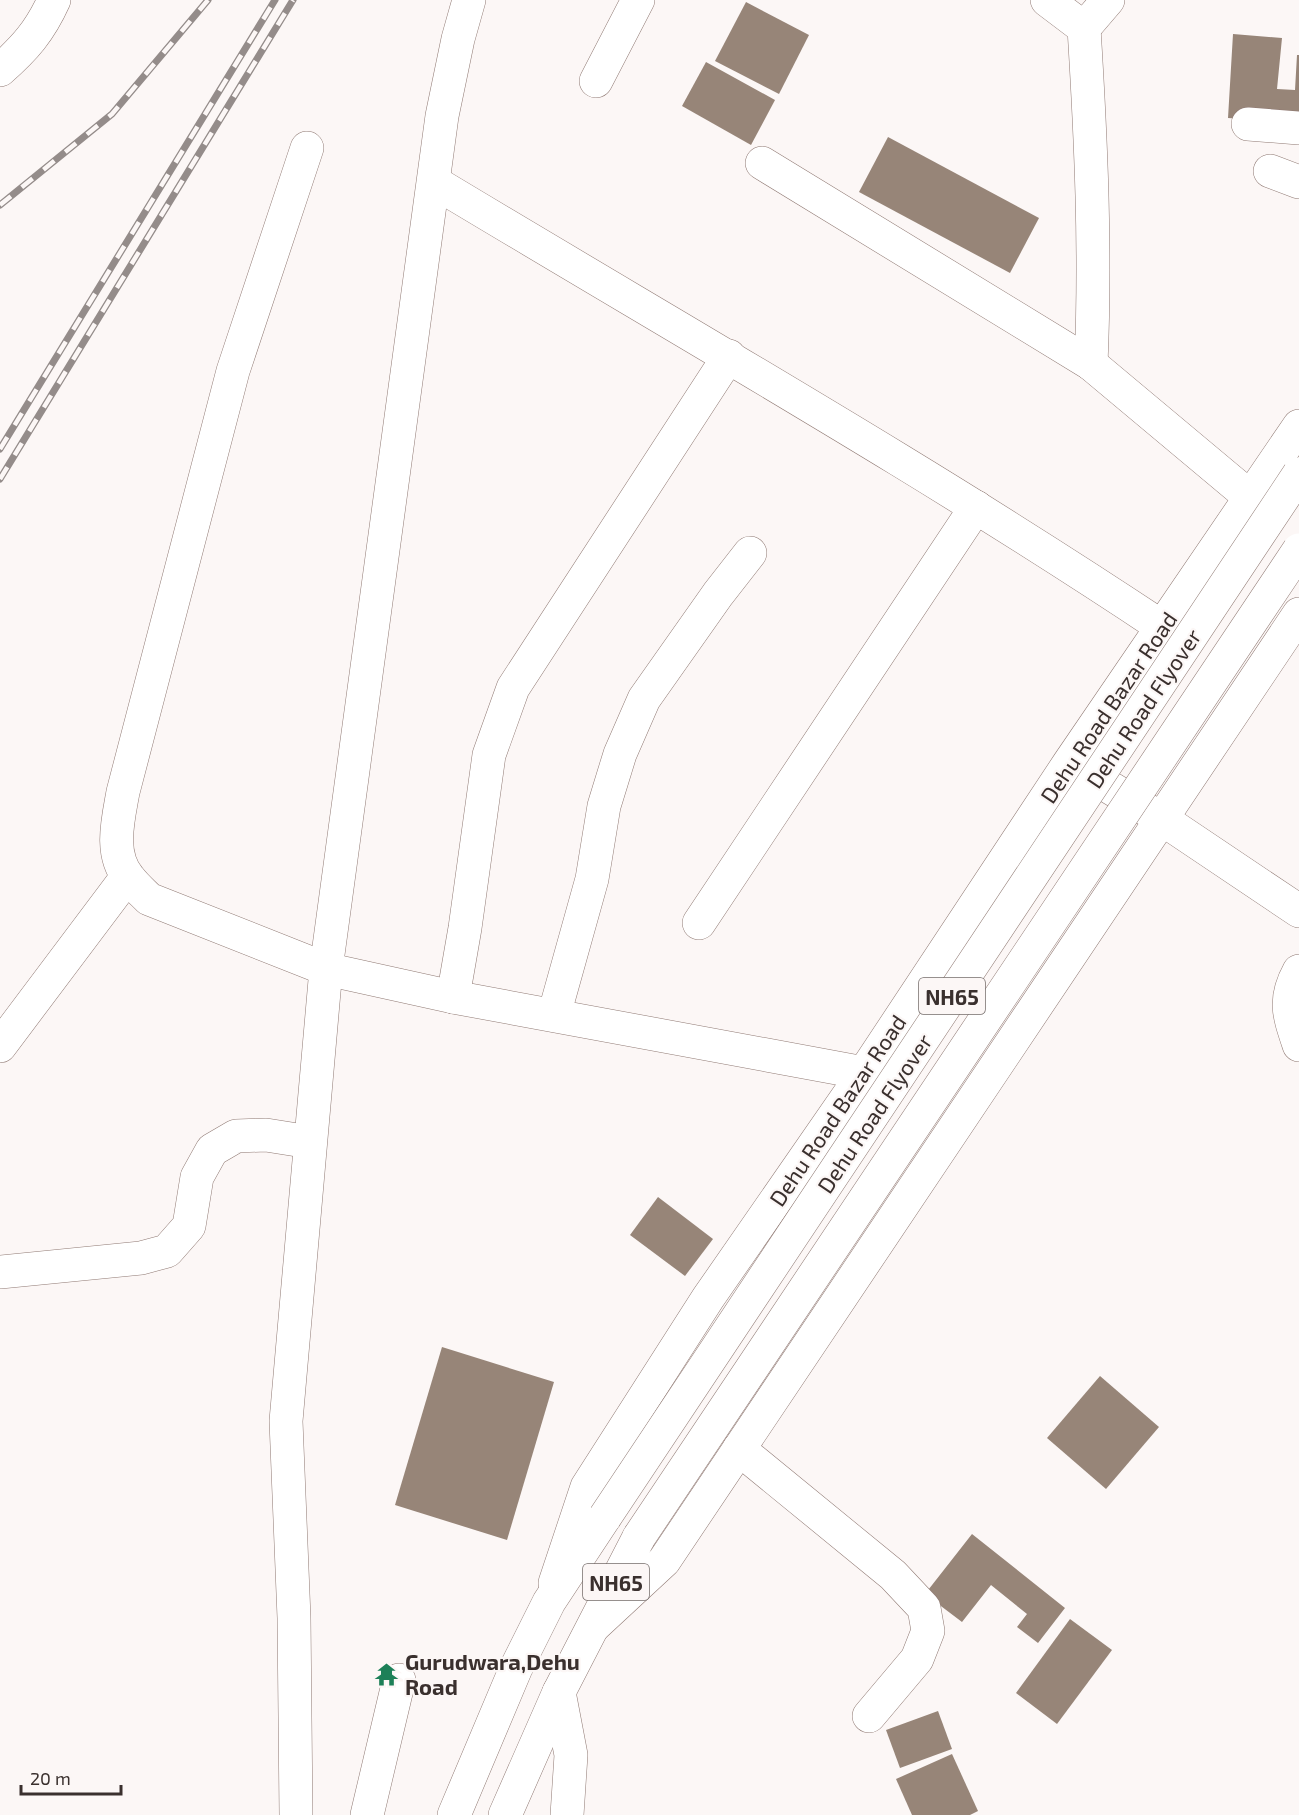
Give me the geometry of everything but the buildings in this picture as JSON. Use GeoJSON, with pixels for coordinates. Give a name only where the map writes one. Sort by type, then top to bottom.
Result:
{"type":"FeatureCollection","features":[{"type":"Feature","properties":{"kind":"main road"},"geometry":{"type":"LineString","coordinates":[[0,70],[25,49],[54,0]]}},
{"type":"Feature","properties":{"kind":"main road"},"geometry":{"type":"LineString","coordinates":[[293,1809],[294,1618],[285,1421],[326,969],[442,116],[458,39],[469,0]]}},
{"type":"Feature","properties":{"kind":"main road"},"geometry":{"type":"LineString","coordinates":[[596,81],[638,0]]}},
{"type":"Feature","properties":{"kind":"main road"},"geometry":{"type":"LineString","coordinates":[[1047,0],[1084,28]]}},
{"type":"Feature","properties":{"kind":"main road"},"geometry":{"type":"LineString","coordinates":[[1090,364],[1094,288],[1090,133],[1084,28],[1108,0]]}},
{"type":"Feature","properties":{"kind":"main road"},"geometry":{"type":"LineString","coordinates":[[1248,124],[1299,128]]}},
{"type":"Feature","properties":{"kind":"main road"},"geometry":{"type":"LineString","coordinates":[[307,148],[233,371],[123,792],[117,824],[117,851],[127,877],[149,899],[326,969],[453,997],[864,1073]]}},
{"type":"Feature","properties":{"kind":"main road"},"geometry":{"type":"LineString","coordinates":[[762,163],[1090,364],[1250,497]]}},
{"type":"Feature","properties":{"kind":"main road"},"geometry":{"type":"LineString","coordinates":[[434,182],[729,356],[1059,558],[1162,627]]}},
{"type":"Feature","properties":{"kind":"main road"},"geometry":{"type":"LineString","coordinates":[[453,997],[489,755],[513,688],[729,356]]}},
{"type":"Feature","properties":{"kind":"main road","name":"Dehu Road Bazar Road"},"geometry":{"type":"LineString","coordinates":[[549,1602],[587,1488],[708,1298],[864,1073],[1069,763],[1299,426]]}},
{"type":"Feature","properties":{"kind":"main road","name":"Dehu Road Flyover"},"geometry":{"type":"LineString","coordinates":[[549,1602],[1299,474]]}},
{"type":"Feature","properties":{"kind":"main road"},"geometry":{"type":"LineString","coordinates":[[699,923],[976,507]]}},
{"type":"Feature","properties":{"kind":"main road","name":"Dehu Road Flyover"},"geometry":{"type":"LineString","coordinates":[[593,1628],[639,1537],[1299,550]]}},
{"type":"Feature","properties":{"kind":"main road"},"geometry":{"type":"LineString","coordinates":[[554,1015],[592,879],[604,806],[620,754],[644,699],[718,594],[750,553]]}},
{"type":"Feature","properties":{"kind":"main road"},"geometry":{"type":"LineString","coordinates":[[593,1628],[664,1561],[1299,614]]}},
{"type":"Feature","properties":{"kind":"main road"},"geometry":{"type":"LineString","coordinates":[[1069,763],[1162,819],[1299,911]]}},
{"type":"Feature","properties":{"kind":"main road"},"geometry":{"type":"LineString","coordinates":[[0,1046],[127,877]]}},
{"type":"Feature","properties":{"kind":"main road"},"geometry":{"type":"LineString","coordinates":[[1299,971],[1289,992],[1288,1014],[1299,1045]]}},
{"type":"Feature","properties":{"kind":"main road"},"geometry":{"type":"LineString","coordinates":[[0,1272],[141,1258],[167,1251],[189,1226],[197,1178],[212,1150],[236,1136],[266,1135],[310,1142]]}},
{"type":"Feature","properties":{"kind":"main road"},"geometry":{"type":"LineString","coordinates":[[740,1449],[892,1575],[924,1608],[928,1631],[917,1659],[869,1716]]}},
{"type":"Feature","properties":{"kind":"main road","name":"NH65"},"geometry":{"type":"LineString","coordinates":[[454,1815],[516,1668],[549,1602]]}},
{"type":"Feature","properties":{"kind":"main road","name":"NH65"},"geometry":{"type":"LineString","coordinates":[[505,1815],[560,1692],[593,1628]]}},
{"type":"Feature","properties":{"kind":"main road"},"geometry":{"type":"LineString","coordinates":[[367,1815],[399,1680]]}},
{"type":"Feature","properties":{"kind":"main road"},"geometry":{"type":"LineString","coordinates":[[560,1692],[571,1755],[567,1815]]}},
{"type":"Feature","properties":{"kind":"railway"},"geometry":{"type":"LineString","coordinates":[[0,205],[112,114],[208,0]]}},
{"type":"Feature","properties":{"kind":"railway"},"geometry":{"type":"LineString","coordinates":[[0,449],[275,0]]}},
{"type":"Feature","properties":{"kind":"railway"},"geometry":{"type":"LineString","coordinates":[[0,479],[293,0]]}},
{"type":"Feature","properties":{"kind":"place","name":"Gurudwara,Dehu Road"},"geometry":{"type":"Point","coordinates":[387,1674]}}]}
